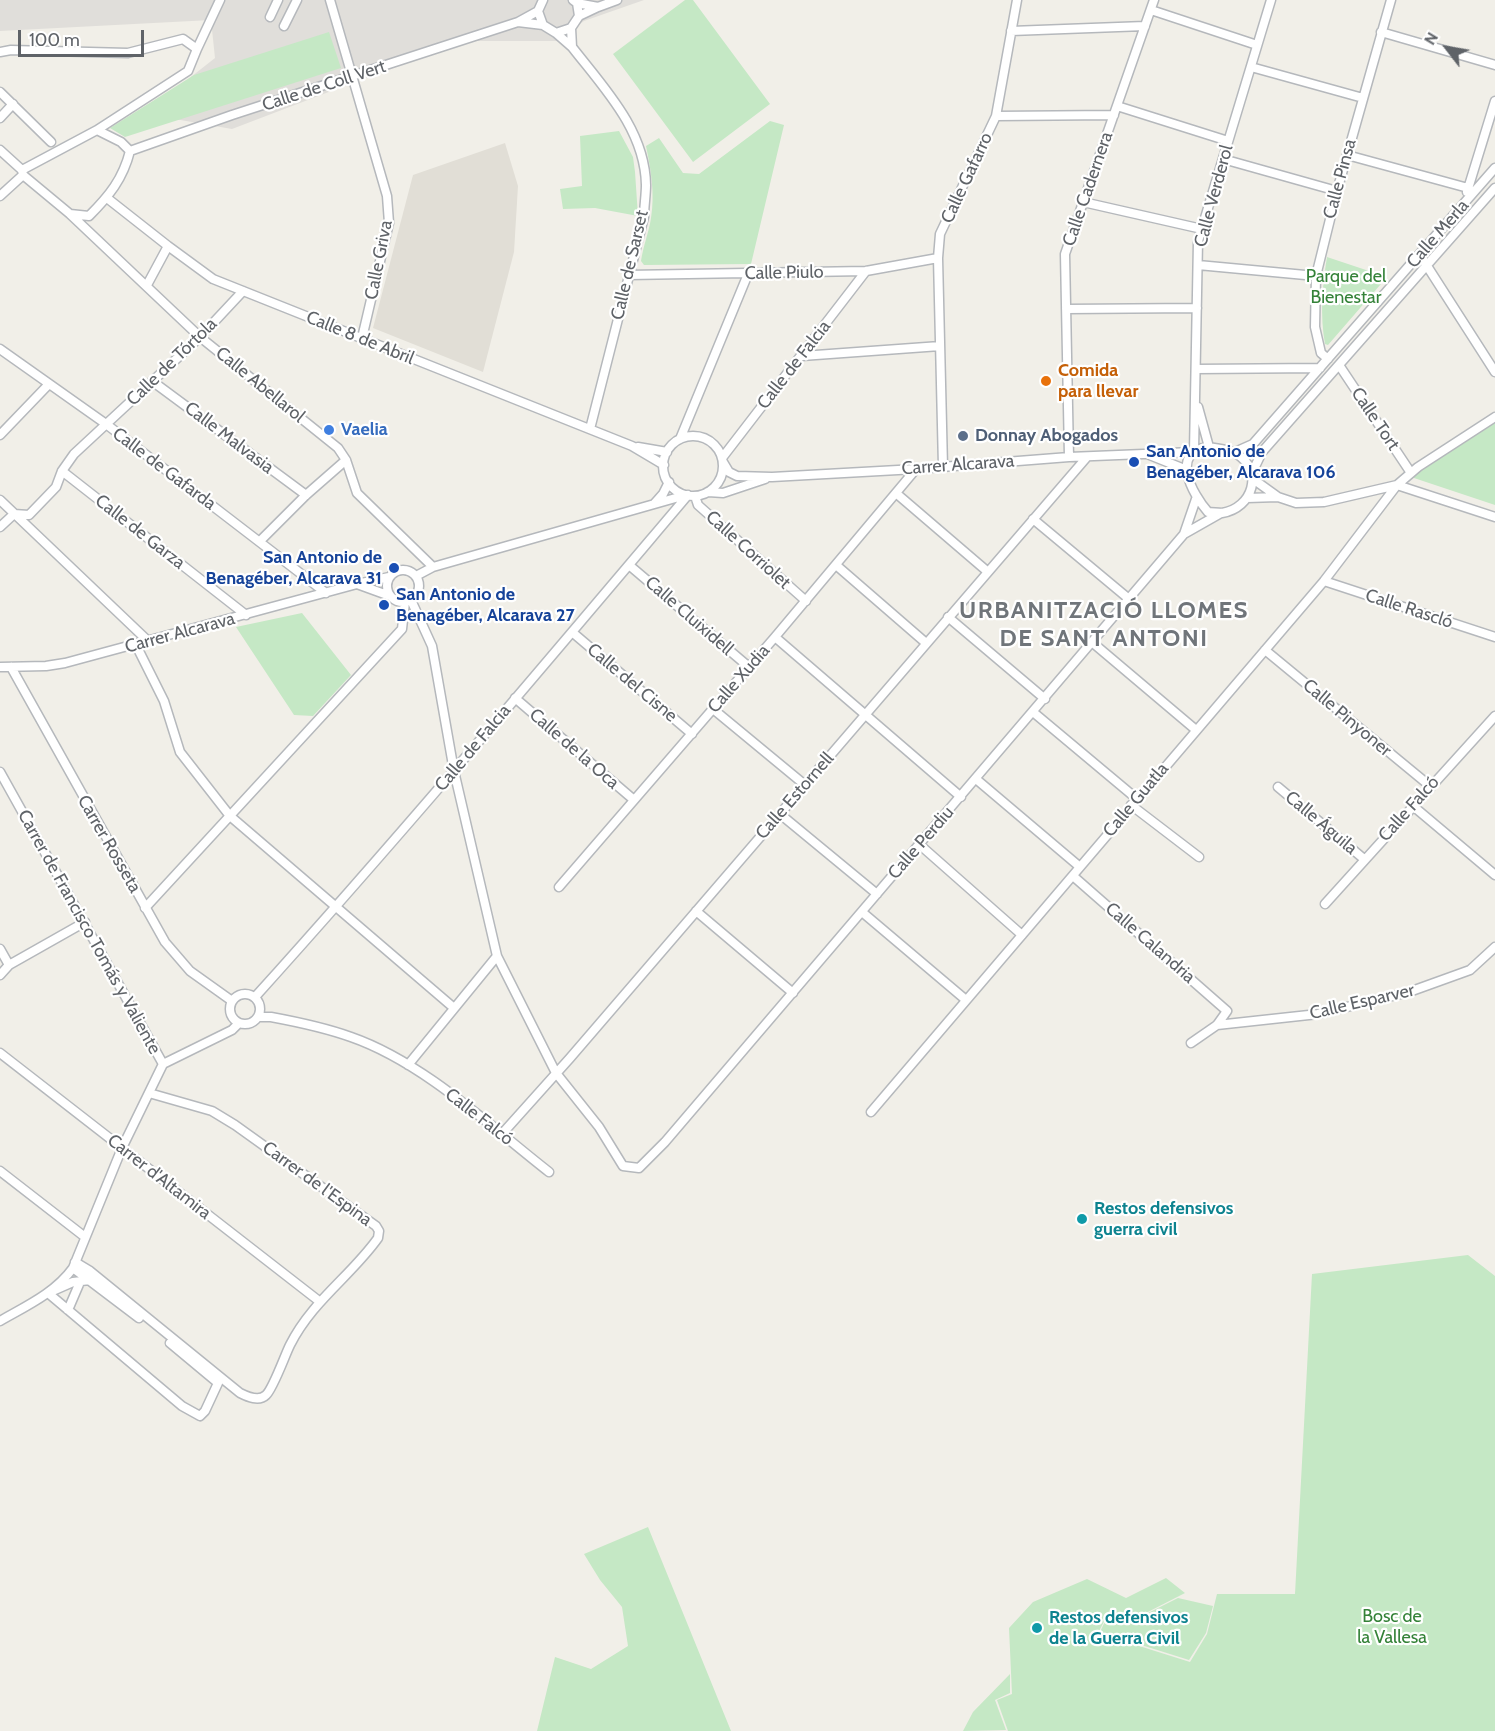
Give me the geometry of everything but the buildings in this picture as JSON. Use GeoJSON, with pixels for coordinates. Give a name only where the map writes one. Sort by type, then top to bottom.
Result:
{"type":"FeatureCollection","features":[{"type":"Feature","properties":{"kind":"street"},"geometry":{"type":"LineString","coordinates":[[0,196],[22,172],[97,130],[189,71],[220,0]]}},
{"type":"Feature","properties":{"kind":"street"},"geometry":{"type":"LineString","coordinates":[[270,17],[278,0]]}},
{"type":"Feature","properties":{"kind":"street"},"geometry":{"type":"LineString","coordinates":[[284,26],[297,0]]}},
{"type":"Feature","properties":{"kind":"street","name":"Calle Griva"},"geometry":{"type":"LineString","coordinates":[[330,0],[387,196],[389,223],[362,338]]}},
{"type":"Feature","properties":{"kind":"street"},"geometry":{"type":"LineString","coordinates":[[543,0],[538,11],[543,25]]}},
{"type":"Feature","properties":{"kind":"street"},"geometry":{"type":"LineString","coordinates":[[572,47],[571,28],[579,16],[598,6],[617,0]]}},
{"type":"Feature","properties":{"kind":"street","name":"Calle Gafarro"},"geometry":{"type":"LineString","coordinates":[[943,467],[938,258],[940,234],[996,116],[1017,0]]}},
{"type":"Feature","properties":{"kind":"street","name":"Calle Cadernera"},"geometry":{"type":"LineString","coordinates":[[1069,457],[1065,254],[1155,0]]}},
{"type":"Feature","properties":{"kind":"street","name":"Calle Verderol"},"geometry":{"type":"LineString","coordinates":[[1194,452],[1198,241],[1271,0]]}},
{"type":"Feature","properties":{"kind":"street","name":"Calle Pinsa"},"geometry":{"type":"LineString","coordinates":[[1326,361],[1321,352],[1315,327],[1316,276],[1337,191],[1391,0]]}},
{"type":"Feature","properties":{"kind":"street"},"geometry":{"type":"LineString","coordinates":[[579,16],[575,2],[598,6]]}},
{"type":"Feature","properties":{"kind":"street"},"geometry":{"type":"LineString","coordinates":[[1151,10],[1257,45]]}},
{"type":"Feature","properties":{"kind":"street","name":"Calle de Coll Vert"},"geometry":{"type":"LineString","coordinates":[[130,151],[518,22],[538,11]]}},
{"type":"Feature","properties":{"kind":"street","name":"Calle de Coll Vert"},"geometry":{"type":"LineString","coordinates":[[518,22],[543,25]]}},
{"type":"Feature","properties":{"kind":"street","name":"Calle de Sarset"},"geometry":{"type":"LineString","coordinates":[[543,25],[572,47],[620,109],[638,142],[646,183],[644,217],[590,429]]}},
{"type":"Feature","properties":{"kind":"street"},"geometry":{"type":"LineString","coordinates":[[1011,31],[1145,26]]}},
{"type":"Feature","properties":{"kind":"street"},"geometry":{"type":"LineString","coordinates":[[556,33],[571,28]]}},
{"type":"Feature","properties":{"kind":"street"},"geometry":{"type":"LineString","coordinates":[[1381,32],[1495,66]]}},
{"type":"Feature","properties":{"kind":"street"},"geometry":{"type":"LineString","coordinates":[[0,52],[11,50],[128,53],[183,39],[197,49]]}},
{"type":"Feature","properties":{"kind":"street"},"geometry":{"type":"LineString","coordinates":[[1251,67],[1363,98]]}},
{"type":"Feature","properties":{"kind":"street"},"geometry":{"type":"LineString","coordinates":[[0,92],[11,107],[51,142]]}},
{"type":"Feature","properties":{"kind":"street"},"geometry":{"type":"LineString","coordinates":[[1463,205],[1495,101]]}},
{"type":"Feature","properties":{"kind":"street"},"geometry":{"type":"LineString","coordinates":[[1117,106],[1228,141]]}},
{"type":"Feature","properties":{"kind":"street"},"geometry":{"type":"LineString","coordinates":[[0,118],[11,107]]}},
{"type":"Feature","properties":{"kind":"street"},"geometry":{"type":"LineString","coordinates":[[996,116],[1114,115]]}},
{"type":"Feature","properties":{"kind":"street"},"geometry":{"type":"LineString","coordinates":[[70,214],[89,216],[107,198],[125,170],[130,151],[122,142],[97,130]]}},
{"type":"Feature","properties":{"kind":"street","name":"Calle Abellarol"},"geometry":{"type":"LineString","coordinates":[[0,150],[200,337],[338,448],[346,460],[357,493],[433,567]]}},
{"type":"Feature","properties":{"kind":"street"},"geometry":{"type":"LineString","coordinates":[[1347,155],[1468,188]]}},
{"type":"Feature","properties":{"kind":"street"},"geometry":{"type":"LineString","coordinates":[[1223,159],[1337,191]]}},
{"type":"Feature","properties":{"kind":"street","name":"Calle Merla"},"geometry":{"type":"LineString","coordinates":[[1235,452],[1253,444],[1495,168]]}},
{"type":"Feature","properties":{"kind":"street","name":"Calle Merla"},"geometry":{"type":"LineString","coordinates":[[1252,476],[1262,452],[1495,188]]}},
{"type":"Feature","properties":{"kind":"street","name":"Calle 8 de Abril"},"geometry":{"type":"LineString","coordinates":[[107,198],[213,279],[632,446],[663,465]]}},
{"type":"Feature","properties":{"kind":"street"},"geometry":{"type":"LineString","coordinates":[[1083,202],[1202,229]]}},
{"type":"Feature","properties":{"kind":"street"},"geometry":{"type":"LineString","coordinates":[[147,285],[168,246]]}},
{"type":"Feature","properties":{"kind":"street"},"geometry":{"type":"LineString","coordinates":[[1420,255],[1495,372]]}},
{"type":"Feature","properties":{"kind":"street","name":"Calle Piulo"},"geometry":{"type":"LineString","coordinates":[[628,274],[866,271],[938,258]]}},
{"type":"Feature","properties":{"kind":"street"},"geometry":{"type":"LineString","coordinates":[[1198,265],[1316,276]]}},
{"type":"Feature","properties":{"kind":"street","name":"Calle de Falcia"},"geometry":{"type":"LineString","coordinates":[[722,460],[866,271]]}},
{"type":"Feature","properties":{"kind":"street"},"geometry":{"type":"LineString","coordinates":[[690,495],[673,488],[663,465],[667,452],[680,439],[748,274]]}},
{"type":"Feature","properties":{"kind":"street","name":"Calle de Tórtola"},"geometry":{"type":"LineString","coordinates":[[0,526],[14,514],[29,514],[56,487],[62,471],[74,454],[200,337],[243,291]]}},
{"type":"Feature","properties":{"kind":"street"},"geometry":{"type":"LineString","coordinates":[[1066,309],[1197,308]]}},
{"type":"Feature","properties":{"kind":"street"},"geometry":{"type":"LineString","coordinates":[[802,356],[940,346]]}},
{"type":"Feature","properties":{"kind":"street","name":"Calle de Gafarda"},"geometry":{"type":"LineString","coordinates":[[0,349],[106,424],[326,593]]}},
{"type":"Feature","properties":{"kind":"street"},"geometry":{"type":"LineString","coordinates":[[1196,369],[1326,361],[1338,366]]}},
{"type":"Feature","properties":{"kind":"street"},"geometry":{"type":"LineString","coordinates":[[1326,361],[1338,366]]}},
{"type":"Feature","properties":{"kind":"street","name":"Calle Tort"},"geometry":{"type":"LineString","coordinates":[[1338,366],[1411,473]]}},
{"type":"Feature","properties":{"kind":"street","name":"Calle Malvasia"},"geometry":{"type":"LineString","coordinates":[[152,381],[306,495]]}},
{"type":"Feature","properties":{"kind":"street"},"geometry":{"type":"LineString","coordinates":[[0,435],[49,384]]}},
{"type":"Feature","properties":{"kind":"street","name":"Calle Verderol"},"geometry":{"type":"LineString","coordinates":[[1196,399],[1209,447]]}},
{"type":"Feature","properties":{"kind":"street","name":"Calle Guatla"},"geometry":{"type":"LineString","coordinates":[[871,1112],[1324,581],[1397,485],[1411,473],[1495,417]]}},
{"type":"Feature","properties":{"kind":"street"},"geometry":{"type":"LineString","coordinates":[[416,576],[433,567],[655,503],[707,492],[720,479],[722,460],[716,447],[709,440],[700,437],[690,436],[680,439]]}},
{"type":"Feature","properties":{"kind":"street","name":"Calle 8 de Abril"},"geometry":{"type":"LineString","coordinates":[[632,446],[667,452]]}},
{"type":"Feature","properties":{"kind":"street"},"geometry":{"type":"LineString","coordinates":[[1209,447],[1235,452],[1249,464],[1252,476],[1247,498],[1238,507],[1221,513],[1208,512],[1196,499],[1186,471],[1188,459],[1198,448],[1209,447]]}},
{"type":"Feature","properties":{"kind":"street","name":"Carrer Alcarava"},"geometry":{"type":"LineString","coordinates":[[722,460],[729,472],[737,476],[772,477],[1069,457],[1194,452]]}},
{"type":"Feature","properties":{"kind":"street","name":"Carrer Alcarava"},"geometry":{"type":"LineString","coordinates":[[1144,453],[1186,471]]}},
{"type":"Feature","properties":{"kind":"street","name":"Calle Estornell"},"geometry":{"type":"LineString","coordinates":[[501,1135],[1087,457]]}},
{"type":"Feature","properties":{"kind":"street"},"geometry":{"type":"LineString","coordinates":[[260,541],[306,495],[346,460]]}},
{"type":"Feature","properties":{"kind":"street","name":"Calle Xudia"},"geometry":{"type":"LineString","coordinates":[[559,887],[713,710],[916,469]]}},
{"type":"Feature","properties":{"kind":"street","name":"Calle de Garza"},"geometry":{"type":"LineString","coordinates":[[62,471],[246,615]]}},
{"type":"Feature","properties":{"kind":"street"},"geometry":{"type":"LineString","coordinates":[[1252,476],[1278,498]]}},
{"type":"Feature","properties":{"kind":"street","name":"Carrer Alcarava"},"geometry":{"type":"LineString","coordinates":[[707,492],[723,493],[772,477]]}},
{"type":"Feature","properties":{"kind":"street"},"geometry":{"type":"LineString","coordinates":[[655,503],[669,482]]}},
{"type":"Feature","properties":{"kind":"street"},"geometry":{"type":"LineString","coordinates":[[1247,498],[1278,498],[1296,503],[1324,502],[1397,485],[1495,517]]}},
{"type":"Feature","properties":{"kind":"street"},"geometry":{"type":"LineString","coordinates":[[897,494],[988,572]]}},
{"type":"Feature","properties":{"kind":"street","name":"Calle de Falcia"},"geometry":{"type":"LineString","coordinates":[[255,997],[454,771],[690,495]]}},
{"type":"Feature","properties":{"kind":"street","name":"Calle Corriolet"},"geometry":{"type":"LineString","coordinates":[[690,495],[806,601]]}},
{"type":"Feature","properties":{"kind":"street","name":"Calle Perdiu"},"geometry":{"type":"LineString","coordinates":[[1184,534],[1196,499]]}},
{"type":"Feature","properties":{"kind":"street"},"geometry":{"type":"LineString","coordinates":[[0,500],[148,641]]}},
{"type":"Feature","properties":{"kind":"street","name":"Calle Perdiu"},"geometry":{"type":"LineString","coordinates":[[556,1072],[599,1127],[623,1166],[639,1168],[657,1151],[793,993],[1184,534],[1221,513]]}},
{"type":"Feature","properties":{"kind":"street"},"geometry":{"type":"LineString","coordinates":[[1033,519],[1129,599]]}},
{"type":"Feature","properties":{"kind":"street","name":"Calle Cluixidell"},"geometry":{"type":"LineString","coordinates":[[629,565],[749,667]]}},
{"type":"Feature","properties":{"kind":"street"},"geometry":{"type":"LineString","coordinates":[[836,565],[926,643]]}},
{"type":"Feature","properties":{"kind":"street"},"geometry":{"type":"LineString","coordinates":[[146,908],[402,629],[408,601],[419,590],[416,576],[408,570],[399,570],[389,578],[387,588],[390,596]]}},
{"type":"Feature","properties":{"kind":"street","name":"Carrer Alcarava"},"geometry":{"type":"LineString","coordinates":[[0,667],[65,663],[357,584],[389,578]]}},
{"type":"Feature","properties":{"kind":"street","name":"Calle Rascló"},"geometry":{"type":"LineString","coordinates":[[1324,581],[1495,637]]}},
{"type":"Feature","properties":{"kind":"street"},"geometry":{"type":"LineString","coordinates":[[357,584],[395,600],[408,601]]}},
{"type":"Feature","properties":{"kind":"street"},"geometry":{"type":"LineString","coordinates":[[408,601],[432,646],[454,771],[496,956],[556,1072]]}},
{"type":"Feature","properties":{"kind":"street"},"geometry":{"type":"LineString","coordinates":[[948,617],[1045,699]]}},
{"type":"Feature","properties":{"kind":"street","name":"Calle del Cisne"},"geometry":{"type":"LineString","coordinates":[[572,632],[692,734]]}},
{"type":"Feature","properties":{"kind":"street"},"geometry":{"type":"LineString","coordinates":[[775,637],[961,797]]}},
{"type":"Feature","properties":{"kind":"street"},"geometry":{"type":"LineString","coordinates":[[1093,643],[1196,730]]}},
{"type":"Feature","properties":{"kind":"street"},"geometry":{"type":"LineString","coordinates":[[136,645],[164,701],[180,752],[230,816],[454,1008]]}},
{"type":"Feature","properties":{"kind":"street","name":"Calle Pinyoner"},"geometry":{"type":"LineString","coordinates":[[1265,650],[1430,786]]}},
{"type":"Feature","properties":{"kind":"street","name":"Carrer Rosseta"},"geometry":{"type":"LineString","coordinates":[[11,667],[165,942],[190,971],[232,1001]]}},
{"type":"Feature","properties":{"kind":"street","name":"Calle de la Oca"},"geometry":{"type":"LineString","coordinates":[[515,698],[634,800]]}},
{"type":"Feature","properties":{"kind":"street"},"geometry":{"type":"LineString","coordinates":[[713,710],[805,785]]}},
{"type":"Feature","properties":{"kind":"street"},"geometry":{"type":"LineString","coordinates":[[1034,712],[1199,857]]}},
{"type":"Feature","properties":{"kind":"street","name":"Calle Falcó"},"geometry":{"type":"LineString","coordinates":[[1325,904],[1495,716]]}},
{"type":"Feature","properties":{"kind":"street","name":"Carrer de Francisco Tomás y Valiente"},"geometry":{"type":"LineString","coordinates":[[0,772],[163,1064],[122,1148],[74,1265]]}},
{"type":"Feature","properties":{"kind":"street"},"geometry":{"type":"LineString","coordinates":[[976,779],[1080,867]]}},
{"type":"Feature","properties":{"kind":"street","name":"Calle Águila"},"geometry":{"type":"LineString","coordinates":[[1278,787],[1364,859]]}},
{"type":"Feature","properties":{"kind":"street"},"geometry":{"type":"LineString","coordinates":[[1413,806],[1495,875]]}},
{"type":"Feature","properties":{"kind":"street"},"geometry":{"type":"LineString","coordinates":[[780,814],[878,894]]}},
{"type":"Feature","properties":{"kind":"street"},"geometry":{"type":"LineString","coordinates":[[920,845],[1022,935]]}},
{"type":"Feature","properties":{"kind":"street","name":"Calle Calandria"},"geometry":{"type":"LineString","coordinates":[[1073,876],[1227,1011],[1217,1025]]}},
{"type":"Feature","properties":{"kind":"street"},"geometry":{"type":"LineString","coordinates":[[696,911],[793,993]]}},
{"type":"Feature","properties":{"kind":"street"},"geometry":{"type":"LineString","coordinates":[[862,912],[966,1000]]}},
{"type":"Feature","properties":{"kind":"street"},"geometry":{"type":"LineString","coordinates":[[0,975],[9,965],[85,922]]}},
{"type":"Feature","properties":{"kind":"street","name":"Calle Esparver"},"geometry":{"type":"LineString","coordinates":[[1217,1025],[1318,1014],[1409,992],[1470,970],[1495,947]]}},
{"type":"Feature","properties":{"kind":"street"},"geometry":{"type":"LineString","coordinates":[[0,949],[9,965]]}},
{"type":"Feature","properties":{"kind":"street"},"geometry":{"type":"LineString","coordinates":[[258,1017],[271,1017],[352,1037],[408,1065],[496,956]]}},
{"type":"Feature","properties":{"kind":"street"},"geometry":{"type":"LineString","coordinates":[[242,994],[255,997],[260,1008],[258,1017],[251,1023],[238,1023],[231,1015],[232,1001],[242,994]]}},
{"type":"Feature","properties":{"kind":"street"},"geometry":{"type":"LineString","coordinates":[[163,1064],[232,1030],[238,1023]]}},
{"type":"Feature","properties":{"kind":"street"},"geometry":{"type":"LineString","coordinates":[[1191,1043],[1217,1025]]}},
{"type":"Feature","properties":{"kind":"street","name":"Carrer d'Altamira"},"geometry":{"type":"LineString","coordinates":[[0,1053],[319,1301]]}},
{"type":"Feature","properties":{"kind":"street","name":"Calle Falcó"},"geometry":{"type":"LineString","coordinates":[[408,1065],[549,1172]]}},
{"type":"Feature","properties":{"kind":"street","name":"Carrer de l'Espina"},"geometry":{"type":"LineString","coordinates":[[74,1265],[90,1271],[240,1393],[251,1398],[260,1398],[267,1395],[291,1342],[319,1301],[378,1238],[379,1230],[376,1226],[220,1116],[212,1111],[149,1093]]}},
{"type":"Feature","properties":{"kind":"street"},"geometry":{"type":"LineString","coordinates":[[0,1171],[85,1238]]}},
{"type":"Feature","properties":{"kind":"street"},"geometry":{"type":"LineString","coordinates":[[0,1321],[48,1293],[64,1280],[74,1265],[218,1383],[205,1411],[200,1416],[195,1415],[182,1406],[48,1293]]}},
{"type":"Feature","properties":{"kind":"street"},"geometry":{"type":"LineString","coordinates":[[48,1293],[80,1281],[90,1280]]}},
{"type":"Feature","properties":{"kind":"street"},"geometry":{"type":"LineString","coordinates":[[68,1310],[80,1281]]}},
{"type":"Feature","properties":{"kind":"shaded area"},"geometry":{"type":"Polygon","coordinates":[[[0,0],[644,0],[584,21],[556,41],[462,41],[232,129],[169,118],[159,102],[215,58],[211,20],[0,31],[0,0]]]}},
{"type":"Feature","properties":{"kind":"shaded area"},"geometry":{"type":"Polygon","coordinates":[[[505,143],[518,186],[514,252],[483,372],[373,328],[413,175],[505,143]]]}},
{"type":"Feature","properties":{"kind":"green space"},"geometry":{"type":"Polygon","coordinates":[[[685,0],[693,0],[770,104],[693,162],[613,54],[685,0]]]}},
{"type":"Feature","properties":{"kind":"green space"},"geometry":{"type":"Polygon","coordinates":[[[329,32],[341,68],[125,137],[110,128],[194,75],[329,32]]]}},
{"type":"Feature","properties":{"kind":"green space"},"geometry":{"type":"Polygon","coordinates":[[[770,121],[784,125],[751,264],[644,265],[641,261],[653,200],[646,146],[659,138],[683,173],[699,174],[770,121]]]}},
{"type":"Feature","properties":{"kind":"green space"},"geometry":{"type":"Polygon","coordinates":[[[619,131],[633,157],[638,216],[595,208],[563,209],[560,189],[582,186],[580,136],[619,131]]]}},
{"type":"Feature","properties":{"kind":"green space","name":"Parque del Bienestar"},"geometry":{"type":"Polygon","coordinates":[[[1327,257],[1387,277],[1328,345],[1325,344],[1323,333],[1322,312],[1327,257]]]}},
{"type":"Feature","properties":{"kind":"green space"},"geometry":{"type":"Polygon","coordinates":[[[1495,420],[1495,505],[1414,478],[1413,476],[1419,470],[1495,420]]]}},
{"type":"Feature","properties":{"kind":"green space"},"geometry":{"type":"Polygon","coordinates":[[[302,613],[351,675],[313,716],[294,715],[236,627],[302,613]]]}},
{"type":"Feature","properties":{"kind":"green space","name":"Bosc de la Vallesa"},"geometry":{"type":"Polygon","coordinates":[[[1468,1255],[1495,1276],[1495,1731],[1008,1731],[997,1700],[1012,1694],[1009,1628],[1033,1602],[1087,1579],[1126,1598],[1166,1578],[1185,1593],[1140,1616],[1108,1614],[1098,1633],[1190,1662],[1207,1634],[1217,1594],[1295,1594],[1312,1274],[1468,1255]]]}},
{"type":"Feature","properties":{"kind":"green space"},"geometry":{"type":"Polygon","coordinates":[[[648,1527],[731,1731],[537,1731],[555,1657],[591,1669],[628,1646],[622,1607],[600,1580],[584,1554],[648,1527]]]}},
{"type":"Feature","properties":{"kind":"green space"},"geometry":{"type":"Polygon","coordinates":[[[1178,1598],[1213,1606],[1206,1633],[1189,1660],[1100,1632],[1108,1615],[1140,1617],[1178,1598]]]}},
{"type":"Feature","properties":{"kind":"green space"},"geometry":{"type":"Polygon","coordinates":[[[1010,1674],[1010,1693],[995,1700],[1006,1730],[963,1731],[973,1712],[1010,1674]]]}},
{"type":"Feature","properties":{"kind":"place","name":"Comida para llevar"},"geometry":{"type":"Point","coordinates":[1046,381]}},
{"type":"Feature","properties":{"kind":"place","name":"Vaelia"},"geometry":{"type":"Point","coordinates":[329,430]}},
{"type":"Feature","properties":{"kind":"place","name":"Donnay Abogados"},"geometry":{"type":"Point","coordinates":[963,436]}},
{"type":"Feature","properties":{"kind":"place","name":"San Antonio de Benagéber, Alcarava 106"},"geometry":{"type":"Point","coordinates":[1134,462]}},
{"type":"Feature","properties":{"kind":"place","name":"San Antonio de Benagéber, Alcarava 31"},"geometry":{"type":"Point","coordinates":[394,568]}},
{"type":"Feature","properties":{"kind":"place","name":"San Antonio de Benagéber, Alcarava 27"},"geometry":{"type":"Point","coordinates":[384,605]}},
{"type":"Feature","properties":{"kind":"place","name":"Restos defensivos guerra civil"},"geometry":{"type":"Point","coordinates":[1082,1219]}},
{"type":"Feature","properties":{"kind":"place","name":"Restos defensivos de la Guerra Civil"},"geometry":{"type":"Point","coordinates":[1037,1628]}},
{"type":"Feature","properties":{"kind":"district","name":"URBANITZACIÓ LLOMES DE SANT ANTONI"},"geometry":{"type":"Point","coordinates":[1104,625]}}]}
